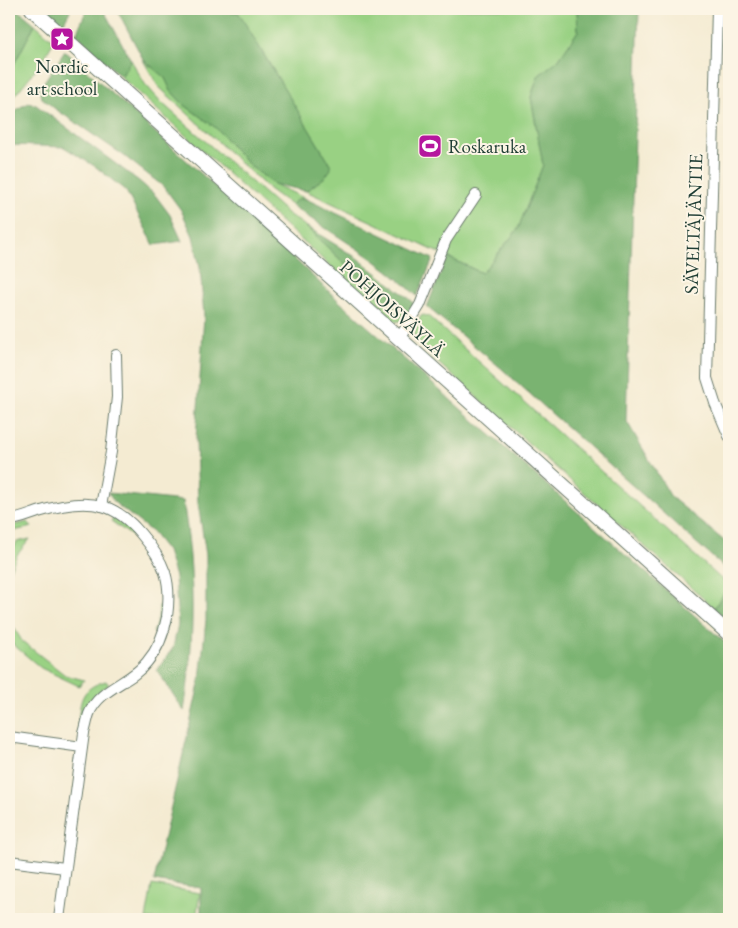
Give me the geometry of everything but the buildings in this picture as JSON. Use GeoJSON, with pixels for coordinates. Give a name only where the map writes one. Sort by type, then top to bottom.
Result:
{"type":"FeatureCollection","features":[{"type":"Feature","properties":{"kind":"main road","name":"POHJOISVÄYLÄ"},"geometry":{"type":"LineString","coordinates":[[32,9],[729,634]]}},
{"type":"Feature","properties":{"kind":"street","name":"SÄVELTÄJÄNTIE"},"geometry":{"type":"LineString","coordinates":[[717,9],[708,378],[729,436]]}},
{"type":"Feature","properties":{"kind":"street"},"geometry":{"type":"LineString","coordinates":[[399,339],[420,305],[446,240],[476,195]]}},
{"type":"Feature","properties":{"kind":"street"},"geometry":{"type":"LineString","coordinates":[[102,506],[111,452],[117,397],[116,355]]}},
{"type":"Feature","properties":{"kind":"street"},"geometry":{"type":"LineString","coordinates":[[9,520],[68,505],[82,503],[102,506],[114,511],[130,522],[150,544],[165,572],[169,585],[169,602],[165,629],[153,654],[138,673],[111,688],[98,700],[89,715],[84,733],[58,919]]}},
{"type":"Feature","properties":{"kind":"street"},"geometry":{"type":"LineString","coordinates":[[9,737],[82,747]]}},
{"type":"Feature","properties":{"kind":"street"},"geometry":{"type":"LineString","coordinates":[[9,861],[64,868]]}},
{"type":"Feature","properties":{"kind":"green space"},"geometry":{"type":"Polygon","coordinates":[[[9,9],[17,9],[35,24],[9,74],[9,9]]]}},
{"type":"Feature","properties":{"kind":"green space"},"geometry":{"type":"Polygon","coordinates":[[[46,9],[71,9],[63,24],[46,9]]]}},
{"type":"Feature","properties":{"kind":"green space"},"geometry":{"type":"Polygon","coordinates":[[[87,9],[103,9],[131,60],[121,77],[76,34],[87,9]]]}},
{"type":"Feature","properties":{"kind":"green space"},"geometry":{"type":"Polygon","coordinates":[[[115,9],[228,9],[232,13],[238,12],[330,164],[331,169],[325,177],[306,191],[274,184],[250,166],[216,128],[183,104],[171,91],[165,78],[143,59],[115,9]]]}},
{"type":"Feature","properties":{"kind":"green space","name":"Roskaruka"},"geometry":{"type":"Polygon","coordinates":[[[228,9],[577,9],[578,31],[558,60],[538,76],[531,97],[543,165],[518,229],[482,273],[306,191],[325,177],[330,164],[238,12],[232,13],[228,9]]]}},
{"type":"Feature","properties":{"kind":"green space"},"geometry":{"type":"Polygon","coordinates":[[[577,9],[639,9],[626,420],[671,497],[729,545],[729,572],[501,368],[427,307],[447,257],[482,273],[518,229],[543,165],[531,97],[538,76],[558,60],[578,31],[577,9]]]}},
{"type":"Feature","properties":{"kind":"green space"},"geometry":{"type":"Polygon","coordinates":[[[35,24],[54,41],[43,60],[9,103],[9,74],[35,24]]]}},
{"type":"Feature","properties":{"kind":"green space"},"geometry":{"type":"Polygon","coordinates":[[[65,51],[266,232],[341,303],[729,646],[729,919],[226,919],[201,917],[201,888],[154,881],[200,680],[206,620],[206,555],[198,503],[196,439],[204,316],[200,267],[193,236],[181,210],[164,187],[123,155],[41,97],[39,89],[65,51]]]}},
{"type":"Feature","properties":{"kind":"green space"},"geometry":{"type":"Polygon","coordinates":[[[131,60],[145,84],[162,103],[288,214],[304,225],[404,320],[395,322],[390,320],[121,77],[131,60]]]}},
{"type":"Feature","properties":{"kind":"green space"},"geometry":{"type":"Polygon","coordinates":[[[143,60],[165,78],[171,91],[183,104],[216,128],[250,166],[274,184],[306,199],[298,199],[291,205],[269,189],[158,86],[143,60]]]}},
{"type":"Feature","properties":{"kind":"green space"},"geometry":{"type":"Polygon","coordinates":[[[28,103],[36,105],[139,181],[155,195],[170,215],[182,241],[154,245],[126,191],[96,167],[64,147],[12,145],[9,147],[9,119],[19,108],[28,103]]]}},
{"type":"Feature","properties":{"kind":"green space"},"geometry":{"type":"Polygon","coordinates":[[[298,199],[306,199],[433,259],[417,296],[388,270],[291,205],[298,199]]]}},
{"type":"Feature","properties":{"kind":"green space"},"geometry":{"type":"Polygon","coordinates":[[[304,225],[357,258],[411,300],[415,306],[404,320],[304,225]]]}},
{"type":"Feature","properties":{"kind":"green space"},"geometry":{"type":"Polygon","coordinates":[[[423,315],[428,316],[729,586],[714,608],[417,344],[414,330],[423,315]]]}},
{"type":"Feature","properties":{"kind":"green space"},"geometry":{"type":"Polygon","coordinates":[[[108,493],[183,501],[190,554],[192,606],[188,685],[184,711],[157,670],[173,648],[178,624],[175,577],[167,551],[152,532],[115,503],[108,493]]]}},
{"type":"Feature","properties":{"kind":"green space"},"geometry":{"type":"Polygon","coordinates":[[[113,518],[126,526],[134,534],[132,536],[111,521],[113,518]]]}},
{"type":"Feature","properties":{"kind":"green space"},"geometry":{"type":"Polygon","coordinates":[[[28,522],[32,527],[9,532],[9,526],[28,522]]]}},
{"type":"Feature","properties":{"kind":"green space"},"geometry":{"type":"Polygon","coordinates":[[[30,539],[17,555],[9,572],[9,555],[17,542],[30,539]]]}},
{"type":"Feature","properties":{"kind":"green space"},"geometry":{"type":"Polygon","coordinates":[[[729,586],[729,622],[714,608],[729,586]]]}},
{"type":"Feature","properties":{"kind":"green space"},"geometry":{"type":"Polygon","coordinates":[[[159,605],[164,607],[158,635],[153,632],[158,618],[159,605]]]}},
{"type":"Feature","properties":{"kind":"green space"},"geometry":{"type":"Polygon","coordinates":[[[9,613],[10,621],[22,641],[65,675],[84,680],[79,686],[41,668],[9,641],[9,613]]]}},
{"type":"Feature","properties":{"kind":"green space"},"geometry":{"type":"Polygon","coordinates":[[[106,681],[109,685],[90,702],[81,726],[78,725],[81,702],[86,692],[91,687],[106,681]]]}},
{"type":"Feature","properties":{"kind":"green space"},"geometry":{"type":"Polygon","coordinates":[[[152,885],[200,893],[196,919],[146,919],[152,885]]]}},
{"type":"Feature","properties":{"kind":"place","name":"Nordic art school"},"geometry":{"type":"Point","coordinates":[62,39]}},
{"type":"Feature","properties":{"kind":"place","name":"Roskaruka"},"geometry":{"type":"Point","coordinates":[430,146]}}]}
